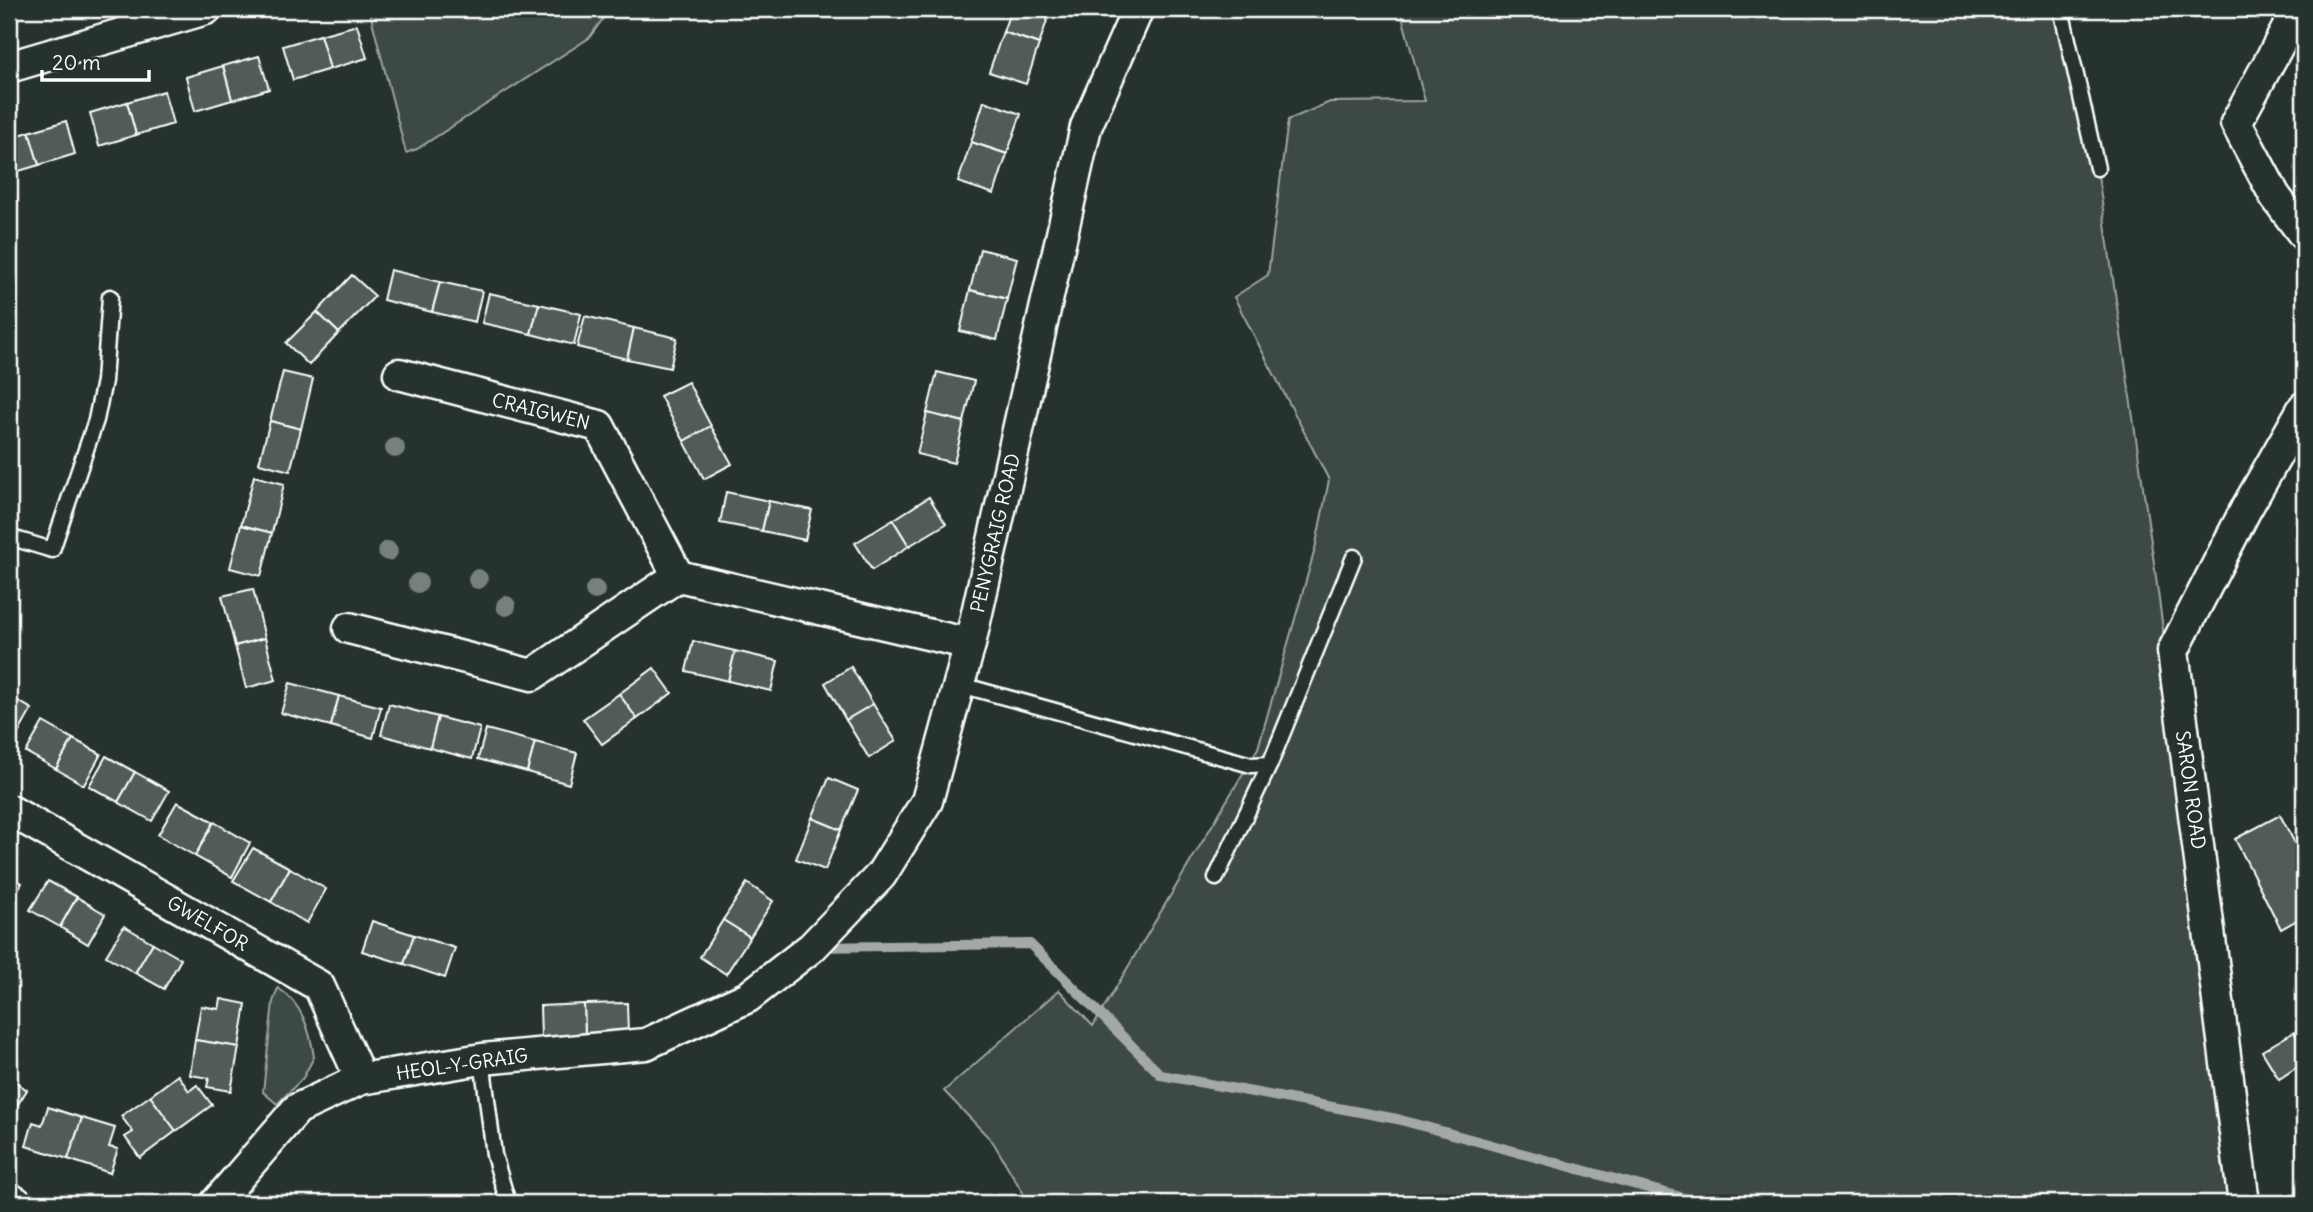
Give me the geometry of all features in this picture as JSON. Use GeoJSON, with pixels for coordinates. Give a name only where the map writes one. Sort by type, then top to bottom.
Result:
{"type":"FeatureCollection","features":[{"type":"Feature","properties":{"kind":"street"},"geometry":{"type":"LineString","coordinates":[[9,67],[206,9]]}},
{"type":"Feature","properties":{"kind":"street","name":"PENYGRAIG ROAD"},"geometry":{"type":"LineString","coordinates":[[748,998],[812,947],[881,875],[927,801],[961,685],[1086,127],[1138,9]]}},
{"type":"Feature","properties":{"kind":"street"},"geometry":{"type":"LineString","coordinates":[[2298,9],[2236,123],[2275,196],[2304,235]]}},
{"type":"Feature","properties":{"kind":"street","name":"CRAIGWEN"},"geometry":{"type":"LineString","coordinates":[[400,374],[599,426],[678,576]]}},
{"type":"Feature","properties":{"kind":"street","name":"SARON ROAD"},"geometry":{"type":"LineString","coordinates":[[2244,1203],[2173,651],[2246,509],[2304,407]]}},
{"type":"Feature","properties":{"kind":"street"},"geometry":{"type":"LineString","coordinates":[[349,628],[532,675],[678,576],[970,644]]}},
{"type":"Feature","properties":{"kind":"street","name":"GWELFOR"},"geometry":{"type":"LineString","coordinates":[[9,810],[319,986],[361,1079]]}},
{"type":"Feature","properties":{"kind":"street","name":"HEOL-Y-GRAIG"},"geometry":{"type":"LineString","coordinates":[[215,1203],[297,1109],[361,1079],[482,1059],[646,1044],[748,998]]}},
{"type":"Feature","properties":{"kind":"street"},"geometry":{"type":"LineString","coordinates":[[9,1198],[18,1203]]}},
{"type":"Feature","properties":{"kind":"lane"},"geometry":{"type":"LineString","coordinates":[[2061,9],[2097,168]]}},
{"type":"Feature","properties":{"kind":"lane"},"geometry":{"type":"LineString","coordinates":[[9,537],[52,550],[96,420],[104,381],[110,297]]}},
{"type":"Feature","properties":{"kind":"lane"},"geometry":{"type":"LineString","coordinates":[[1216,878],[1270,764],[1354,557]]}},
{"type":"Feature","properties":{"kind":"lane"},"geometry":{"type":"LineString","coordinates":[[961,685],[1251,765],[1270,764]]}},
{"type":"Feature","properties":{"kind":"lane"},"geometry":{"type":"LineString","coordinates":[[482,1059],[494,1154],[508,1203]]}},
{"type":"Feature","properties":{"kind":"shaded area"},"geometry":{"type":"Polygon","coordinates":[[[369,9],[610,9],[589,38],[417,149],[406,153],[369,9]]]}},
{"type":"Feature","properties":{"kind":"shaded area"},"geometry":{"type":"Polygon","coordinates":[[[1400,9],[2061,9],[2097,168],[2155,570],[2240,1203],[1029,1203],[993,1142],[944,1091],[1059,990],[1093,1026],[1258,748],[1315,549],[1329,480],[1234,297],[1268,275],[1288,120],[1330,102],[1425,101],[1400,9]]]}},
{"type":"Feature","properties":{"kind":"shaded area"},"geometry":{"type":"Polygon","coordinates":[[[278,988],[293,1001],[304,1018],[314,1057],[303,1078],[277,1104],[263,1092],[273,1002],[278,988]]]}},
{"type":"Feature","properties":{"kind":"building"},"geometry":{"type":"Polygon","coordinates":[[[1011,9],[1051,9],[1039,44],[1003,32],[1011,9]]]}},
{"type":"Feature","properties":{"kind":"building"},"geometry":{"type":"Polygon","coordinates":[[[357,25],[367,58],[330,69],[320,35],[357,25]]]}},
{"type":"Feature","properties":{"kind":"building"},"geometry":{"type":"Polygon","coordinates":[[[1003,32],[1039,44],[1026,84],[989,72],[1003,32]]]}},
{"type":"Feature","properties":{"kind":"building"},"geometry":{"type":"Polygon","coordinates":[[[320,35],[330,69],[293,80],[283,46],[320,35]]]}},
{"type":"Feature","properties":{"kind":"building"},"geometry":{"type":"Polygon","coordinates":[[[259,56],[269,89],[232,100],[223,66],[259,56]]]}},
{"type":"Feature","properties":{"kind":"building"},"geometry":{"type":"Polygon","coordinates":[[[223,66],[232,100],[195,111],[186,77],[223,66]]]}},
{"type":"Feature","properties":{"kind":"building"},"geometry":{"type":"Polygon","coordinates":[[[164,91],[173,124],[136,135],[127,102],[164,91]]]}},
{"type":"Feature","properties":{"kind":"building"},"geometry":{"type":"Polygon","coordinates":[[[984,101],[1021,114],[1007,154],[971,142],[984,101]]]}},
{"type":"Feature","properties":{"kind":"building"},"geometry":{"type":"Polygon","coordinates":[[[127,102],[136,135],[99,146],[90,113],[127,102]]]}},
{"type":"Feature","properties":{"kind":"building"},"geometry":{"type":"Polygon","coordinates":[[[66,121],[75,154],[39,165],[29,132],[66,121]]]}},
{"type":"Feature","properties":{"kind":"building"},"geometry":{"type":"Polygon","coordinates":[[[29,132],[39,165],[9,174],[9,138],[29,132]]]}},
{"type":"Feature","properties":{"kind":"building"},"geometry":{"type":"Polygon","coordinates":[[[971,142],[1007,154],[994,194],[958,182],[971,142]]]}},
{"type":"Feature","properties":{"kind":"building"},"geometry":{"type":"Polygon","coordinates":[[[980,249],[1017,258],[1007,299],[970,290],[980,249]]]}},
{"type":"Feature","properties":{"kind":"building"},"geometry":{"type":"Polygon","coordinates":[[[390,270],[440,282],[432,312],[383,300],[390,270]]]}},
{"type":"Feature","properties":{"kind":"building"},"geometry":{"type":"Polygon","coordinates":[[[352,275],[375,296],[339,333],[317,312],[352,275]]]}},
{"type":"Feature","properties":{"kind":"building"},"geometry":{"type":"Polygon","coordinates":[[[440,282],[482,291],[475,322],[432,312],[440,282]]]}},
{"type":"Feature","properties":{"kind":"building"},"geometry":{"type":"Polygon","coordinates":[[[970,290],[1007,299],[997,340],[960,331],[970,290]]]}},
{"type":"Feature","properties":{"kind":"building"},"geometry":{"type":"Polygon","coordinates":[[[489,293],[539,304],[531,334],[482,323],[489,293]]]}},
{"type":"Feature","properties":{"kind":"building"},"geometry":{"type":"Polygon","coordinates":[[[539,304],[581,314],[574,345],[531,334],[539,304]]]}},
{"type":"Feature","properties":{"kind":"building"},"geometry":{"type":"Polygon","coordinates":[[[317,312],[339,333],[309,365],[286,343],[317,312]]]}},
{"type":"Feature","properties":{"kind":"building"},"geometry":{"type":"Polygon","coordinates":[[[585,316],[634,328],[627,359],[577,347],[585,316]]]}},
{"type":"Feature","properties":{"kind":"building"},"geometry":{"type":"Polygon","coordinates":[[[634,328],[677,338],[670,368],[627,359],[634,328]]]}},
{"type":"Feature","properties":{"kind":"building"},"geometry":{"type":"Polygon","coordinates":[[[283,372],[313,379],[301,429],[270,421],[283,372]]]}},
{"type":"Feature","properties":{"kind":"building"},"geometry":{"type":"Polygon","coordinates":[[[937,372],[974,381],[964,422],[927,413],[937,372]]]}},
{"type":"Feature","properties":{"kind":"building"},"geometry":{"type":"Polygon","coordinates":[[[688,382],[711,426],[684,441],[660,396],[688,382]]]}},
{"type":"Feature","properties":{"kind":"building"},"geometry":{"type":"Polygon","coordinates":[[[927,413],[964,422],[954,463],[917,454],[927,413]]]}},
{"type":"Feature","properties":{"kind":"building"},"geometry":{"type":"Polygon","coordinates":[[[270,421],[301,429],[290,471],[259,463],[270,421]]]}},
{"type":"Feature","properties":{"kind":"building"},"geometry":{"type":"Polygon","coordinates":[[[711,426],[732,464],[704,479],[684,441],[711,426]]]}},
{"type":"Feature","properties":{"kind":"building"},"geometry":{"type":"Polygon","coordinates":[[[254,476],[284,484],[272,533],[241,525],[254,476]]]}},
{"type":"Feature","properties":{"kind":"building"},"geometry":{"type":"Polygon","coordinates":[[[726,492],[769,501],[762,531],[720,523],[726,492]]]}},
{"type":"Feature","properties":{"kind":"building"},"geometry":{"type":"Polygon","coordinates":[[[929,497],[946,524],[909,546],[893,520],[929,497]]]}},
{"type":"Feature","properties":{"kind":"building"},"geometry":{"type":"Polygon","coordinates":[[[769,501],[812,510],[805,540],[762,531],[769,501]]]}},
{"type":"Feature","properties":{"kind":"building"},"geometry":{"type":"Polygon","coordinates":[[[893,520],[909,546],[872,570],[855,543],[893,520]]]}},
{"type":"Feature","properties":{"kind":"building"},"geometry":{"type":"Polygon","coordinates":[[[241,525],[272,533],[261,576],[230,568],[241,525]]]}},
{"type":"Feature","properties":{"kind":"building"},"geometry":{"type":"Polygon","coordinates":[[[253,589],[265,638],[235,646],[222,596],[253,589]]]}},
{"type":"Feature","properties":{"kind":"building"},"geometry":{"type":"Polygon","coordinates":[[[265,638],[276,680],[246,688],[235,646],[265,638]]]}},
{"type":"Feature","properties":{"kind":"building"},"geometry":{"type":"Polygon","coordinates":[[[693,641],[735,651],[728,681],[686,671],[693,641]]]}},
{"type":"Feature","properties":{"kind":"building"},"geometry":{"type":"Polygon","coordinates":[[[735,651],[778,661],[771,691],[728,681],[735,651]]]}},
{"type":"Feature","properties":{"kind":"building"},"geometry":{"type":"Polygon","coordinates":[[[851,667],[873,704],[846,720],[825,683],[851,667]]]}},
{"type":"Feature","properties":{"kind":"building"},"geometry":{"type":"Polygon","coordinates":[[[654,668],[672,693],[637,719],[619,694],[654,668]]]}},
{"type":"Feature","properties":{"kind":"building"},"geometry":{"type":"Polygon","coordinates":[[[290,683],[339,696],[331,726],[281,713],[290,683]]]}},
{"type":"Feature","properties":{"kind":"building"},"geometry":{"type":"Polygon","coordinates":[[[619,694],[637,719],[602,744],[583,719],[619,694]]]}},
{"type":"Feature","properties":{"kind":"building"},"geometry":{"type":"Polygon","coordinates":[[[9,696],[32,709],[15,739],[9,735],[9,696]]]}},
{"type":"Feature","properties":{"kind":"building"},"geometry":{"type":"Polygon","coordinates":[[[339,696],[381,707],[373,738],[331,726],[339,696]]]}},
{"type":"Feature","properties":{"kind":"building"},"geometry":{"type":"Polygon","coordinates":[[[389,704],[438,717],[430,748],[381,735],[389,704]]]}},
{"type":"Feature","properties":{"kind":"building"},"geometry":{"type":"Polygon","coordinates":[[[873,704],[896,741],[869,758],[846,720],[873,704]]]}},
{"type":"Feature","properties":{"kind":"building"},"geometry":{"type":"Polygon","coordinates":[[[438,717],[480,728],[472,759],[430,748],[438,717]]]}},
{"type":"Feature","properties":{"kind":"building"},"geometry":{"type":"Polygon","coordinates":[[[43,722],[73,739],[56,769],[26,752],[43,722]]]}},
{"type":"Feature","properties":{"kind":"building"},"geometry":{"type":"Polygon","coordinates":[[[486,729],[535,742],[527,772],[478,759],[486,729]]]}},
{"type":"Feature","properties":{"kind":"building"},"geometry":{"type":"Polygon","coordinates":[[[73,739],[101,754],[84,785],[56,769],[73,739]]]}},
{"type":"Feature","properties":{"kind":"building"},"geometry":{"type":"Polygon","coordinates":[[[535,742],[577,753],[569,784],[527,772],[535,742]]]}},
{"type":"Feature","properties":{"kind":"building"},"geometry":{"type":"Polygon","coordinates":[[[106,756],[135,772],[118,802],[89,786],[106,756]]]}},
{"type":"Feature","properties":{"kind":"building"},"geometry":{"type":"Polygon","coordinates":[[[135,772],[169,791],[152,821],[118,802],[135,772]]]}},
{"type":"Feature","properties":{"kind":"building"},"geometry":{"type":"Polygon","coordinates":[[[829,778],[858,790],[841,830],[812,818],[829,778]]]}},
{"type":"Feature","properties":{"kind":"building"},"geometry":{"type":"Polygon","coordinates":[[[177,802],[214,822],[195,856],[158,835],[177,802]]]}},
{"type":"Feature","properties":{"kind":"building"},"geometry":{"type":"Polygon","coordinates":[[[2280,815],[2304,860],[2304,916],[2281,929],[2235,839],[2280,815]]]}},
{"type":"Feature","properties":{"kind":"building"},"geometry":{"type":"Polygon","coordinates":[[[812,818],[841,830],[825,870],[796,859],[812,818]]]}},
{"type":"Feature","properties":{"kind":"building"},"geometry":{"type":"Polygon","coordinates":[[[214,822],[250,843],[232,877],[195,856],[214,822]]]}},
{"type":"Feature","properties":{"kind":"building"},"geometry":{"type":"Polygon","coordinates":[[[253,848],[290,868],[271,902],[233,881],[253,848]]]}},
{"type":"Feature","properties":{"kind":"building"},"geometry":{"type":"Polygon","coordinates":[[[290,868],[326,889],[307,923],[271,902],[290,868]]]}},
{"type":"Feature","properties":{"kind":"building"},"geometry":{"type":"Polygon","coordinates":[[[9,876],[22,883],[9,905],[9,876]]]}},
{"type":"Feature","properties":{"kind":"building"},"geometry":{"type":"Polygon","coordinates":[[[48,881],[77,897],[60,927],[30,910],[48,881]]]}},
{"type":"Feature","properties":{"kind":"building"},"geometry":{"type":"Polygon","coordinates":[[[747,883],[773,901],[750,937],[723,920],[747,883]]]}},
{"type":"Feature","properties":{"kind":"building"},"geometry":{"type":"Polygon","coordinates":[[[77,897],[105,914],[88,944],[60,927],[77,897]]]}},
{"type":"Feature","properties":{"kind":"building"},"geometry":{"type":"Polygon","coordinates":[[[723,920],[750,937],[726,974],[700,957],[723,920]]]}},
{"type":"Feature","properties":{"kind":"building"},"geometry":{"type":"Polygon","coordinates":[[[372,921],[414,935],[404,964],[362,951],[372,921]]]}},
{"type":"Feature","properties":{"kind":"building"},"geometry":{"type":"Polygon","coordinates":[[[124,926],[153,943],[135,973],[106,956],[124,926]]]}},
{"type":"Feature","properties":{"kind":"building"},"geometry":{"type":"Polygon","coordinates":[[[414,935],[455,948],[445,978],[404,964],[414,935]]]}},
{"type":"Feature","properties":{"kind":"building"},"geometry":{"type":"Polygon","coordinates":[[[153,943],[181,959],[164,989],[135,973],[153,943]]]}},
{"type":"Feature","properties":{"kind":"building"},"geometry":{"type":"Polygon","coordinates":[[[221,999],[246,1004],[239,1047],[195,1040],[201,1006],[219,1009],[221,999]]]}},
{"type":"Feature","properties":{"kind":"building"},"geometry":{"type":"Polygon","coordinates":[[[627,1003],[628,1034],[585,1036],[584,1004],[627,1003]]]}},
{"type":"Feature","properties":{"kind":"building"},"geometry":{"type":"Polygon","coordinates":[[[584,1004],[585,1036],[541,1037],[540,1006],[584,1004]]]}},
{"type":"Feature","properties":{"kind":"building"},"geometry":{"type":"Polygon","coordinates":[[[2294,1032],[2304,1049],[2304,1075],[2299,1066],[2279,1079],[2262,1051],[2294,1032]]]}},
{"type":"Feature","properties":{"kind":"building"},"geometry":{"type":"Polygon","coordinates":[[[195,1040],[239,1047],[231,1091],[207,1087],[209,1078],[190,1075],[195,1040]]]}},
{"type":"Feature","properties":{"kind":"building"},"geometry":{"type":"Polygon","coordinates":[[[178,1075],[189,1091],[197,1085],[212,1105],[176,1131],[150,1096],[178,1075]]]}},
{"type":"Feature","properties":{"kind":"building"},"geometry":{"type":"Polygon","coordinates":[[[9,1077],[27,1090],[9,1118],[9,1077]]]}},
{"type":"Feature","properties":{"kind":"building"},"geometry":{"type":"Polygon","coordinates":[[[150,1096],[176,1131],[140,1158],[125,1137],[133,1132],[121,1116],[150,1096]]]}},
{"type":"Feature","properties":{"kind":"building"},"geometry":{"type":"Polygon","coordinates":[[[48,1107],[82,1118],[68,1159],[26,1146],[33,1122],[42,1125],[48,1107]]]}},
{"type":"Feature","properties":{"kind":"building"},"geometry":{"type":"Polygon","coordinates":[[[82,1118],[115,1128],[109,1147],[118,1149],[110,1173],[68,1159],[82,1118]]]}},
{"type":"Feature","properties":{"kind":"waterway"},"geometry":{"type":"LineString","coordinates":[[818,947],[1030,944],[1161,1075],[1397,1119],[1702,1203]]}}]}
